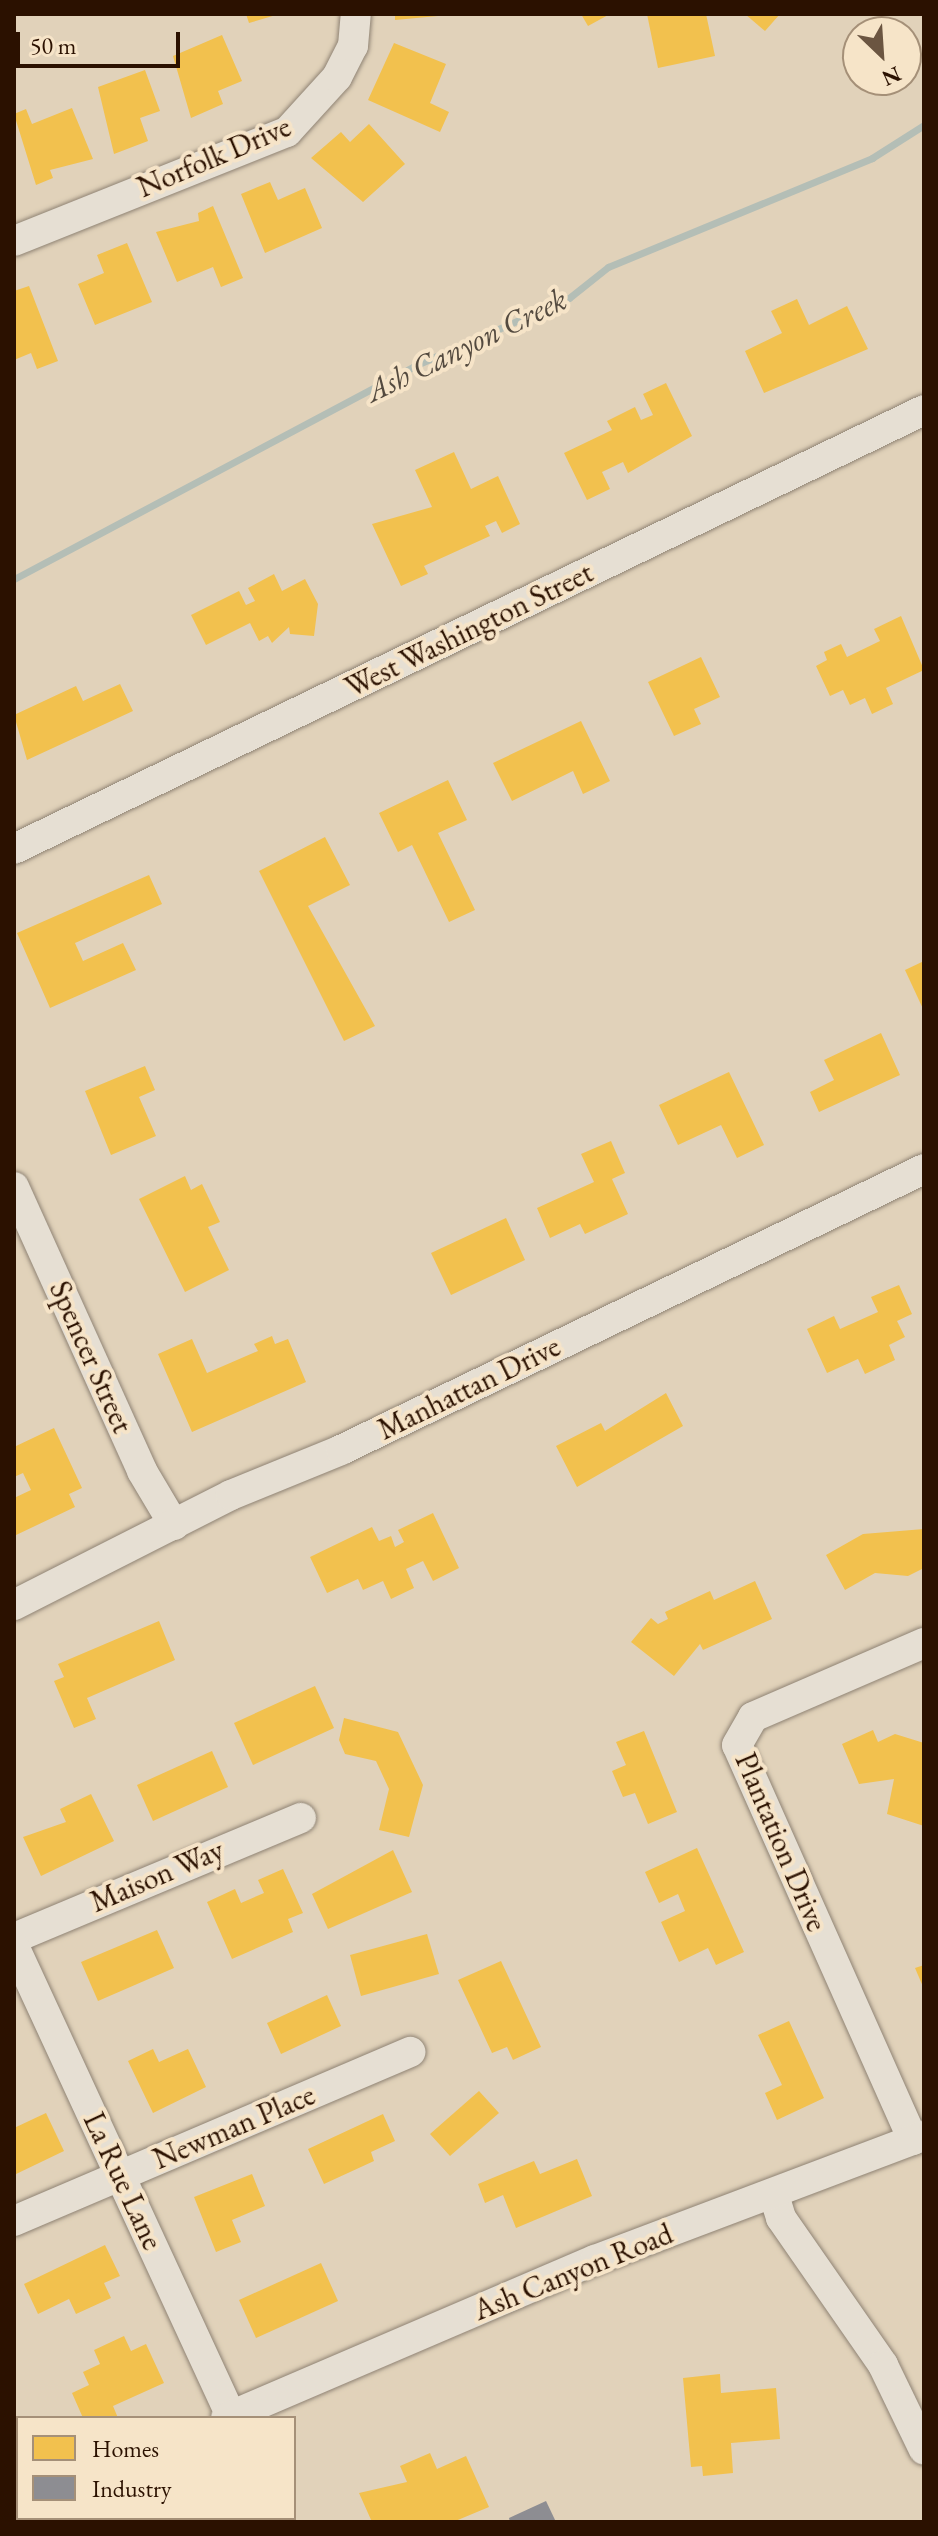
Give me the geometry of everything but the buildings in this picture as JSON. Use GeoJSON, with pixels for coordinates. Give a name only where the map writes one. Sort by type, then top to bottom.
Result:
{"type":"FeatureCollection","features":[{"type":"Feature","properties":{"kind":"street","name":"Norfolk Drive"},"geometry":{"type":"LineString","coordinates":[[14,241],[287,132],[337,77],[353,46],[356,14]]}},
{"type":"Feature","properties":{"kind":"street","name":"West Washington Street"},"geometry":{"type":"LineString","coordinates":[[14,849],[924,410]]}},
{"type":"Feature","properties":{"kind":"street","name":"Manhattan Drive"},"geometry":{"type":"LineString","coordinates":[[14,1605],[174,1525],[924,1169]]}},
{"type":"Feature","properties":{"kind":"street","name":"Spencer Street"},"geometry":{"type":"LineString","coordinates":[[14,1187],[142,1471],[174,1525]]}},
{"type":"Feature","properties":{"kind":"street","name":"Plantation Drive"},"geometry":{"type":"LineString","coordinates":[[919,2138],[737,1745],[753,1717],[924,1643]]}},
{"type":"Feature","properties":{"kind":"street","name":"Maison Way"},"geometry":{"type":"LineString","coordinates":[[14,1938],[301,1818]]}},
{"type":"Feature","properties":{"kind":"street","name":"La Rue Lane"},"geometry":{"type":"LineString","coordinates":[[14,1946],[228,2416]]}},
{"type":"Feature","properties":{"kind":"street","name":"Newman Place"},"geometry":{"type":"LineString","coordinates":[[14,2221],[410,2052]]}},
{"type":"Feature","properties":{"kind":"street","name":"Ash Canyon Road"},"geometry":{"type":"LineString","coordinates":[[230,2416],[595,2260],[919,2138]]}},
{"type":"Feature","properties":{"kind":"street"},"geometry":{"type":"LineString","coordinates":[[774,2195],[781,2218],[883,2365],[924,2450]]}},
{"type":"Feature","properties":{"kind":"waterway","name":"Ash Canyon Creek"},"geometry":{"type":"LineString","coordinates":[[14,579],[414,366],[569,298],[608,267],[872,158],[924,125]]}}]}
